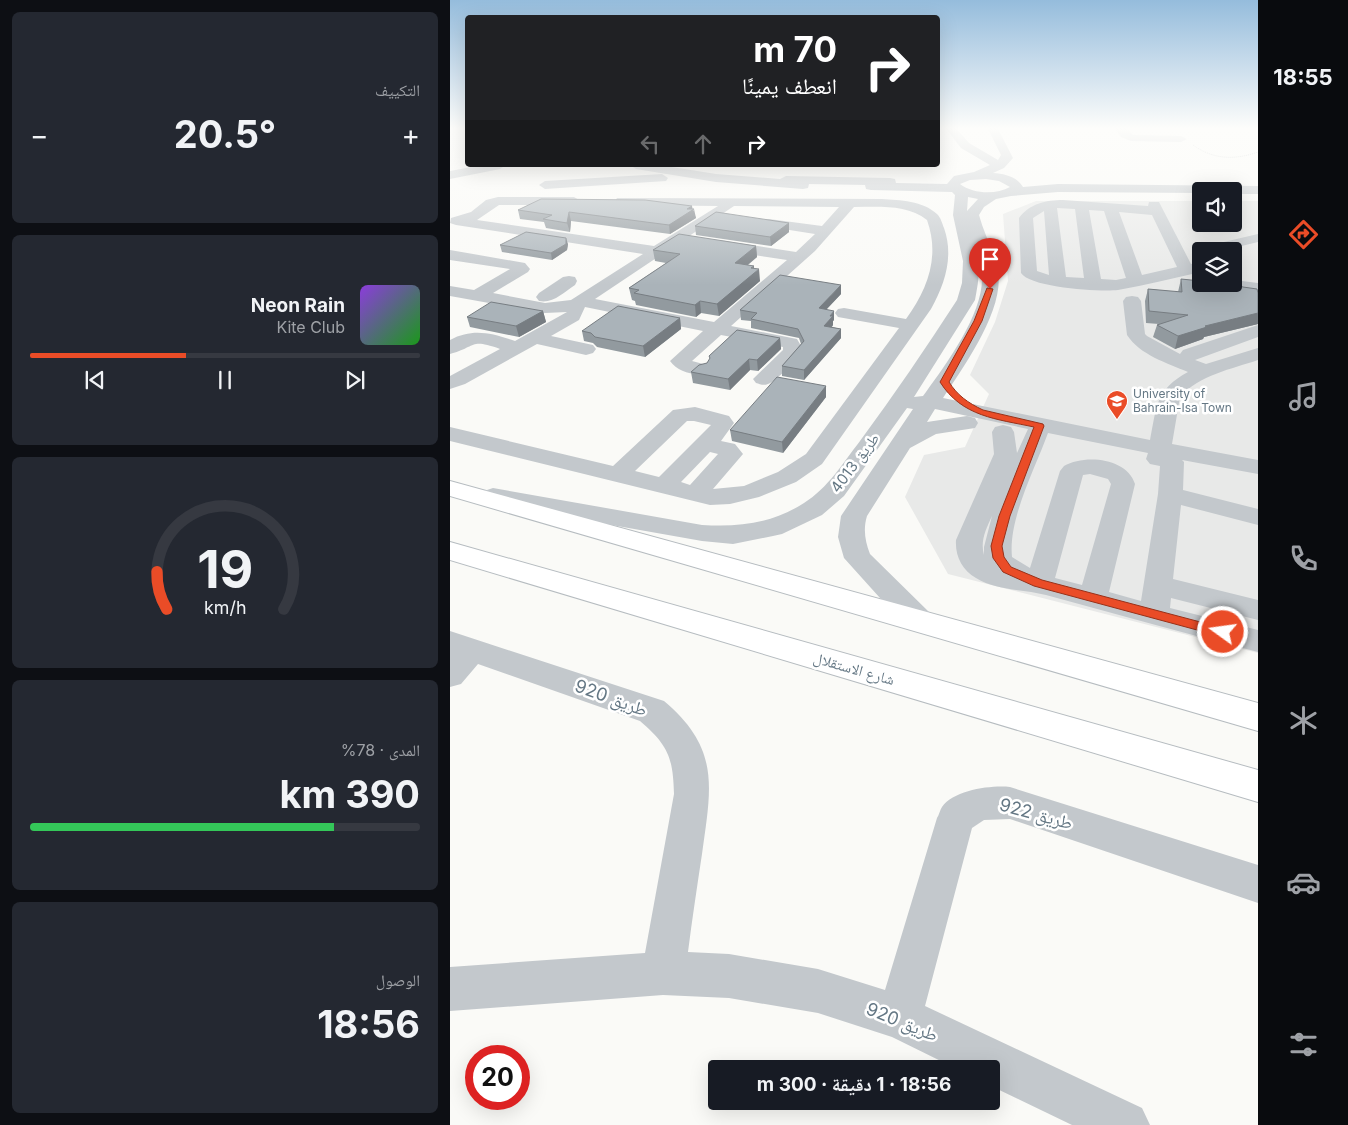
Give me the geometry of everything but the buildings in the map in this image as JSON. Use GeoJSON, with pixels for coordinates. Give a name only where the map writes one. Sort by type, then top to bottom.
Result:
{"type":"FeatureCollection","features":[{"type":"Feature","properties":{"kind":"main road"},"geometry":{"type":"LineString","coordinates":[[451,489],[1258,717]]}},
{"type":"Feature","properties":{"kind":"main road","name":"شارع الاستقلال"},"geometry":{"type":"LineString","coordinates":[[450,552],[1258,786]]}},
{"type":"Feature","properties":{"kind":"street"},"geometry":{"type":"LineString","coordinates":[[470,205],[489,204],[522,198],[578,184],[646,180]]}},
{"type":"Feature","properties":{"kind":"street"},"geometry":{"type":"LineString","coordinates":[[743,180],[758,182],[841,211]]}},
{"type":"Feature","properties":{"kind":"street"},"geometry":{"type":"LineString","coordinates":[[792,180],[879,182],[924,181],[962,187],[1192,190]]}},
{"type":"Feature","properties":{"kind":"street"},"geometry":{"type":"LineString","coordinates":[[867,180],[879,182]]}},
{"type":"Feature","properties":{"kind":"street"},"geometry":{"type":"LineString","coordinates":[[450,434],[710,497],[750,492],[802,469],[814,459],[931,296],[940,272],[941,249],[933,218],[919,209],[908,206],[882,203],[841,211],[774,220],[803,220],[841,211],[915,192],[953,200],[962,187],[975,180]]}},
{"type":"Feature","properties":{"kind":"street"},"geometry":{"type":"LineString","coordinates":[[1002,180],[1004,187]]}},
{"type":"Feature","properties":{"kind":"street"},"geometry":{"type":"LineString","coordinates":[[1087,182],[1120,180]]}},
{"type":"Feature","properties":{"kind":"street"},"geometry":{"type":"LineString","coordinates":[[962,187],[969,193],[1036,182],[1258,183]]}},
{"type":"Feature","properties":{"kind":"street","name":"طريق 4013"},"geometry":{"type":"LineString","coordinates":[[918,620],[866,568],[853,547],[851,536],[854,516],[903,443],[914,403],[966,300],[970,283],[971,261],[960,215],[962,187]]}},
{"type":"Feature","properties":{"kind":"street","name":"طريق 4013"},"geometry":{"type":"LineString","coordinates":[[451,489],[702,533],[733,535],[774,528],[813,509],[835,491],[914,403],[944,382],[978,321],[990,289],[989,264],[973,222],[974,210],[1004,187]]}},
{"type":"Feature","properties":{"kind":"street"},"geometry":{"type":"LineString","coordinates":[[977,229],[981,216],[985,211],[992,206],[1012,199],[1038,194],[1116,189]]}},
{"type":"Feature","properties":{"kind":"street"},"geometry":{"type":"LineString","coordinates":[[1242,191],[1258,192]]}},
{"type":"Feature","properties":{"kind":"street"},"geometry":{"type":"LineString","coordinates":[[1242,193],[1258,192]]}},
{"type":"Feature","properties":{"kind":"street"},"geometry":{"type":"LineString","coordinates":[[522,198],[590,201]]}},
{"type":"Feature","properties":{"kind":"street"},"geometry":{"type":"LineString","coordinates":[[609,201],[760,202],[841,211]]}},
{"type":"Feature","properties":{"kind":"street"},"geometry":{"type":"LineString","coordinates":[[450,291],[545,308],[561,308],[581,301],[734,202]]}},
{"type":"Feature","properties":{"kind":"street"},"geometry":{"type":"LineString","coordinates":[[760,202],[841,211]]}},
{"type":"Feature","properties":{"kind":"street"},"geometry":{"type":"LineString","coordinates":[[458,225],[476,215],[489,204]]}},
{"type":"Feature","properties":{"kind":"street"},"geometry":{"type":"LineString","coordinates":[[1050,205],[1058,282]]}},
{"type":"Feature","properties":{"kind":"street"},"geometry":{"type":"LineString","coordinates":[[1050,205],[1081,205],[1139,210],[1156,208],[1189,265],[1166,275],[1116,285],[1058,282],[1038,278],[1028,273],[1026,218],[1030,213],[1050,205]]}},
{"type":"Feature","properties":{"kind":"street"},"geometry":{"type":"LineString","coordinates":[[1081,205],[1093,284]]}},
{"type":"Feature","properties":{"kind":"street"},"geometry":{"type":"LineString","coordinates":[[1110,207],[1136,282]]}},
{"type":"Feature","properties":{"kind":"street"},"geometry":{"type":"LineString","coordinates":[[803,220],[814,209]]}},
{"type":"Feature","properties":{"kind":"street"},"geometry":{"type":"LineString","coordinates":[[1139,210],[1146,226]]}},
{"type":"Feature","properties":{"kind":"street"},"geometry":{"type":"LineString","coordinates":[[700,369],[684,365],[680,360],[800,257],[841,211]]}},
{"type":"Feature","properties":{"kind":"street"},"geometry":{"type":"LineString","coordinates":[[458,225],[656,251]]}},
{"type":"Feature","properties":{"kind":"street"},"geometry":{"type":"LineString","coordinates":[[676,238],[800,257]]}},
{"type":"Feature","properties":{"kind":"street"},"geometry":{"type":"LineString","coordinates":[[1242,242],[1258,238]]}},
{"type":"Feature","properties":{"kind":"street"},"geometry":{"type":"LineString","coordinates":[[450,255],[519,266],[522,269],[476,296]]}},
{"type":"Feature","properties":{"kind":"street"},"geometry":{"type":"LineString","coordinates":[[1160,258],[1166,275]]}},
{"type":"Feature","properties":{"kind":"street"},"geometry":{"type":"LineString","coordinates":[[1242,261],[1250,263],[1242,269]]}},
{"type":"Feature","properties":{"kind":"street"},"geometry":{"type":"LineString","coordinates":[[569,282],[550,294],[784,340],[793,346],[791,352],[763,379]]}},
{"type":"Feature","properties":{"kind":"street"},"geometry":{"type":"LineString","coordinates":[[1242,286],[1258,288]]}},
{"type":"Feature","properties":{"kind":"street"},"geometry":{"type":"LineString","coordinates":[[477,314],[500,300]]}},
{"type":"Feature","properties":{"kind":"street"},"geometry":{"type":"LineString","coordinates":[[450,383],[573,316],[581,301]]}},
{"type":"Feature","properties":{"kind":"street"},"geometry":{"type":"LineString","coordinates":[[1132,301],[1138,338],[1206,372]]}},
{"type":"Feature","properties":{"kind":"street"},"geometry":{"type":"LineString","coordinates":[[844,313],[911,325]]}},
{"type":"Feature","properties":{"kind":"street"},"geometry":{"type":"LineString","coordinates":[[1184,362],[1190,354],[1197,351],[1258,331]]}},
{"type":"Feature","properties":{"kind":"street"},"geometry":{"type":"LineString","coordinates":[[450,348],[468,338],[477,336],[515,347]]}},
{"type":"Feature","properties":{"kind":"street"},"geometry":{"type":"LineString","coordinates":[[535,338],[586,350]]}},
{"type":"Feature","properties":{"kind":"street"},"geometry":{"type":"LineString","coordinates":[[1154,615],[1170,494],[1163,457],[1170,396],[1183,383],[1206,372],[1254,358]]}},
{"type":"Feature","properties":{"kind":"street"},"geometry":{"type":"LineString","coordinates":[[944,382],[973,417],[1003,432],[1037,432]]}},
{"type":"Feature","properties":{"kind":"street"},"geometry":{"type":"LineString","coordinates":[[914,403],[1037,432],[1258,478]]}},
{"type":"Feature","properties":{"kind":"street"},"geometry":{"type":"LineString","coordinates":[[617,475],[681,415],[695,414],[717,419],[723,423],[720,429],[663,487]]}},
{"type":"Feature","properties":{"kind":"street"},"geometry":{"type":"LineString","coordinates":[[903,443],[930,428],[973,417]]}},
{"type":"Feature","properties":{"kind":"street"},"geometry":{"type":"LineString","coordinates":[[993,513],[1006,454],[1003,432]]}},
{"type":"Feature","properties":{"kind":"street"},"geometry":{"type":"LineString","coordinates":[[1037,432],[993,513],[970,534],[969,555],[976,564],[986,572],[1000,576],[1038,583],[1258,641]]}},
{"type":"Feature","properties":{"kind":"street"},"geometry":{"type":"LineString","coordinates":[[695,494],[731,454],[727,449],[705,444]]}},
{"type":"Feature","properties":{"kind":"street"},"geometry":{"type":"LineString","coordinates":[[1163,457],[1258,467]]}},
{"type":"Feature","properties":{"kind":"street"},"geometry":{"type":"LineString","coordinates":[[1038,583],[1072,471],[1084,467],[1113,472],[1121,477],[1123,484],[1093,598]]}},
{"type":"Feature","properties":{"kind":"street"},"geometry":{"type":"LineString","coordinates":[[1170,494],[1258,517]]}},
{"type":"Feature","properties":{"kind":"street"},"geometry":{"type":"LineString","coordinates":[[1159,585],[1258,610]]}},
{"type":"Feature","properties":{"kind":"street","name":"طريق 920"},"geometry":{"type":"LineString","coordinates":[[457,656],[652,712],[668,724],[680,739],[692,770],[692,794],[663,973]]}},
{"type":"Feature","properties":{"kind":"street","name":"طريق 922"},"geometry":{"type":"LineString","coordinates":[[899,1017],[956,818],[968,808],[980,803],[993,801],[1010,803],[1258,884]]}},
{"type":"Feature","properties":{"kind":"street","name":"طريق 920"},"geometry":{"type":"LineString","coordinates":[[450,990],[663,973],[729,976],[818,990],[899,1017],[1125,1125]]}},
{"type":"Feature","properties":{"kind":"shaded area","name":"University of Bahrain-Isa Town"},"geometry":{"type":"Polygon","coordinates":[[[1036,201],[1192,201],[1192,232],[1242,232],[1242,201],[1258,201],[1258,653],[948,574],[905,497],[924,455],[965,447],[989,394],[970,375],[995,322],[1008,281],[1003,214],[1036,201]]]}},
{"type":"Feature","properties":{"kind":"place","name":"University of Bahrain-Isa Town"},"geometry":{"type":"Point","coordinates":[1117,420]}},
{"type":"Feature","properties":{"kind":"route"},"geometry":{"type":"LineString","coordinates":[[990,289],[978,321],[944,382],[956,398],[970,408],[1040,426],[1004,516],[996,546],[998,558],[1007,569],[1038,583],[1223,632]]}}]}
